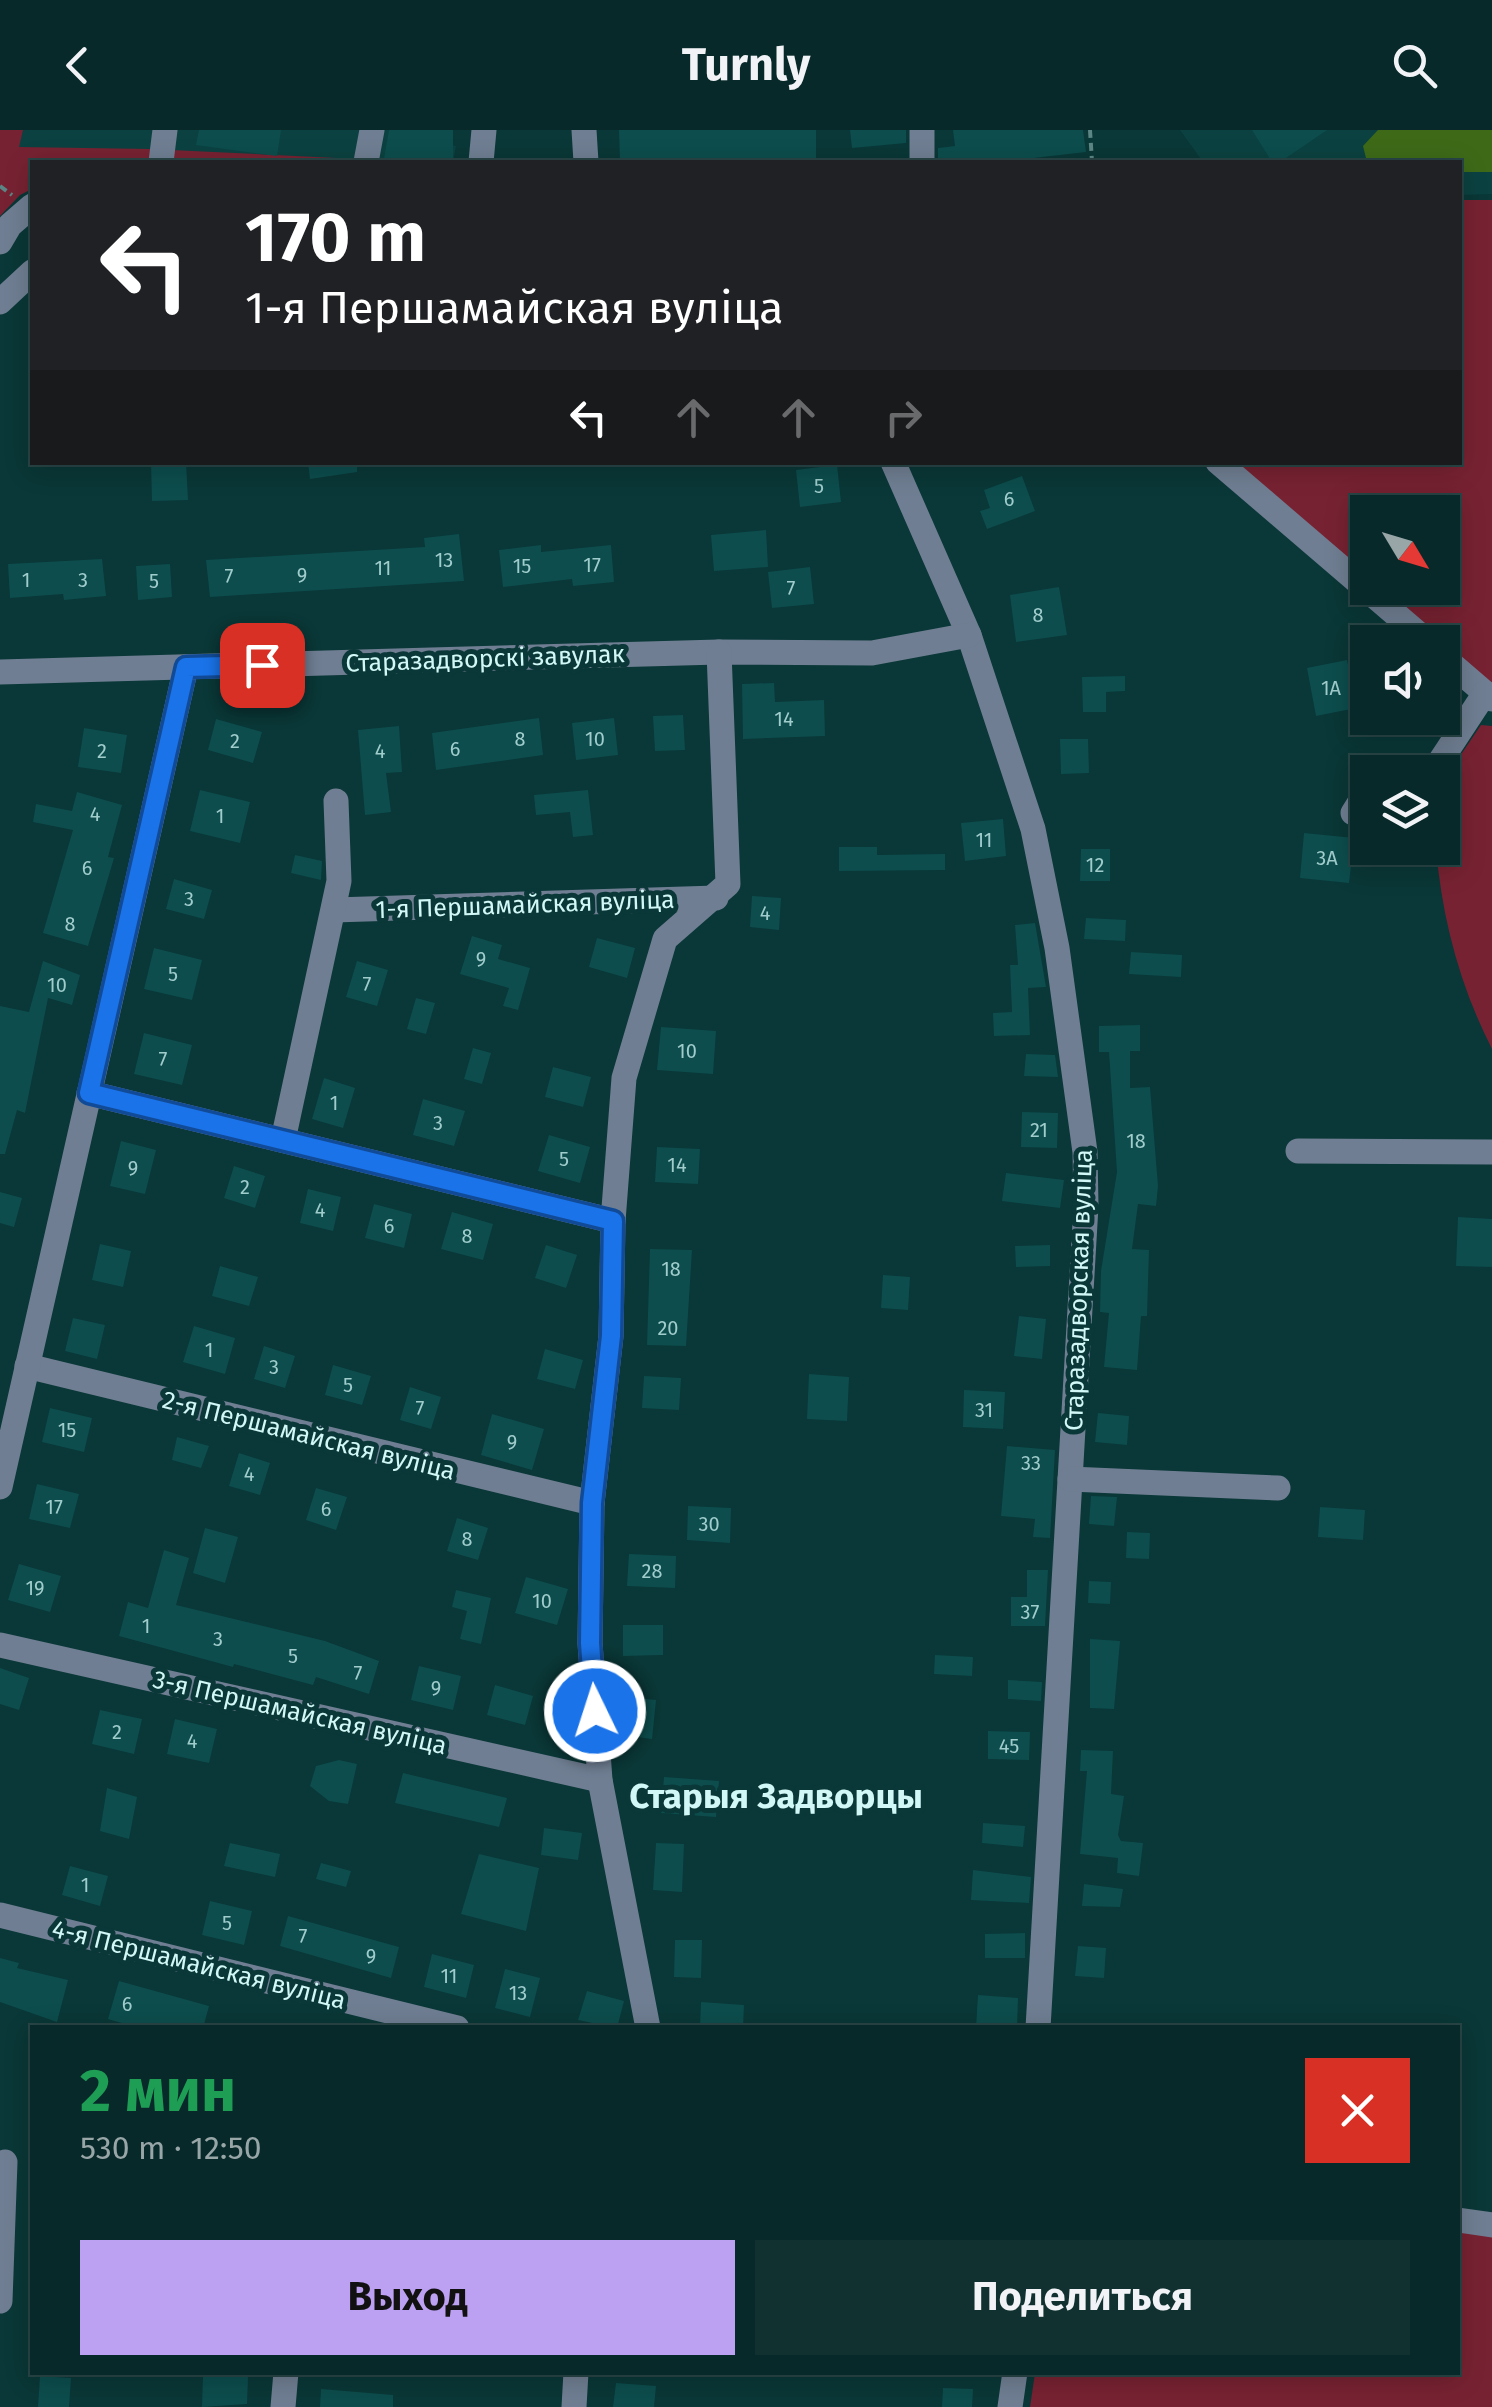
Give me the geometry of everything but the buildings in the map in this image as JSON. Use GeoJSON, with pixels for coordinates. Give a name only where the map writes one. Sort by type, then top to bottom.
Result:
{"type":"FeatureCollection","features":[{"type":"Feature","properties":{"kind":"street"},"geometry":{"type":"LineString","coordinates":[[161,160],[165,130]]}},
{"type":"Feature","properties":{"kind":"street"},"geometry":{"type":"LineString","coordinates":[[366,160],[372,130]]}},
{"type":"Feature","properties":{"kind":"street"},"geometry":{"type":"LineString","coordinates":[[481,160],[484,130]]}},
{"type":"Feature","properties":{"kind":"street"},"geometry":{"type":"LineString","coordinates":[[584,130],[586,160]]}},
{"type":"Feature","properties":{"kind":"street"},"geometry":{"type":"LineString","coordinates":[[922,130],[922,160]]}},
{"type":"Feature","properties":{"kind":"street"},"geometry":{"type":"LineString","coordinates":[[0,242],[10,225],[30,208]]}},
{"type":"Feature","properties":{"kind":"street"},"geometry":{"type":"LineString","coordinates":[[0,302],[30,274]]}},
{"type":"Feature","properties":{"kind":"street","name":"Старазадворская вуліца"},"geometry":{"type":"LineString","coordinates":[[894,465],[969,635],[1043,868],[1085,1152],[1038,2025]]}},
{"type":"Feature","properties":{"kind":"street"},"geometry":{"type":"LineString","coordinates":[[1222,465],[1408,625]]}},
{"type":"Feature","properties":{"kind":"street","name":"Старазадворскі завулак"},"geometry":{"type":"LineString","coordinates":[[0,672],[719,652],[872,654],[969,635]]}},
{"type":"Feature","properties":{"kind":"street"},"geometry":{"type":"LineString","coordinates":[[647,2025],[600,1780],[590,1643],[592,1503],[611,1336],[613,1221],[624,1078],[664,939],[728,884],[719,652]]}},
{"type":"Feature","properties":{"kind":"street"},"geometry":{"type":"LineString","coordinates":[[0,1487],[186,667]]}},
{"type":"Feature","properties":{"kind":"street"},"geometry":{"type":"LineString","coordinates":[[1446,755],[1489,696],[1460,671]]}},
{"type":"Feature","properties":{"kind":"street"},"geometry":{"type":"LineString","coordinates":[[283,1140],[339,880],[336,801]]}},
{"type":"Feature","properties":{"kind":"street","name":"1-я Першамайская вуліца"},"geometry":{"type":"LineString","coordinates":[[334,910],[716,898]]}},
{"type":"Feature","properties":{"kind":"street"},"geometry":{"type":"LineString","coordinates":[[89,1093],[613,1221]]}},
{"type":"Feature","properties":{"kind":"street"},"geometry":{"type":"LineString","coordinates":[[1298,1150],[1492,1152]]}},
{"type":"Feature","properties":{"kind":"street","name":"2-я Першамайская вуліца"},"geometry":{"type":"LineString","coordinates":[[27,1366],[592,1503]]}},
{"type":"Feature","properties":{"kind":"street"},"geometry":{"type":"LineString","coordinates":[[1070,1480],[1278,1488]]}},
{"type":"Feature","properties":{"kind":"street","name":"3-я Першамайская вуліца"},"geometry":{"type":"LineString","coordinates":[[0,1645],[600,1780]]}},
{"type":"Feature","properties":{"kind":"street","name":"4-я Першамайская вуліца"},"geometry":{"type":"LineString","coordinates":[[0,1915],[444,2025]]}},
{"type":"Feature","properties":{"kind":"street"},"geometry":{"type":"LineString","coordinates":[[0,2301],[5,2162]]}},
{"type":"Feature","properties":{"kind":"street"},"geometry":{"type":"LineString","coordinates":[[1460,2220],[1492,2225]]}},
{"type":"Feature","properties":{"kind":"street"},"geometry":{"type":"LineString","coordinates":[[283,2407],[286,2375]]}},
{"type":"Feature","properties":{"kind":"street"},"geometry":{"type":"LineString","coordinates":[[574,2407],[576,2375]]}},
{"type":"Feature","properties":{"kind":"street"},"geometry":{"type":"LineString","coordinates":[[1010,2407],[1015,2375]]}},
{"type":"Feature","properties":{"kind":"path"},"geometry":{"type":"LineString","coordinates":[[1090,130],[1092,160]]}},
{"type":"Feature","properties":{"kind":"shaded area"},"geometry":{"type":"Polygon","coordinates":[[[0,130],[23,130],[19,147],[151,149],[150,160],[30,160],[30,190],[0,216],[0,130]]]}},
{"type":"Feature","properties":{"kind":"shaded area"},"geometry":{"type":"Polygon","coordinates":[[[23,130],[453,130],[451,145],[456,146],[453,160],[18,147],[23,130]]]}},
{"type":"Feature","properties":{"kind":"shaded area"},"geometry":{"type":"Polygon","coordinates":[[[1180,130],[1492,130],[1492,194],[1462,195],[1462,160],[1202,160],[1180,130]]]}},
{"type":"Feature","properties":{"kind":"shaded area"},"geometry":{"type":"Polygon","coordinates":[[[1378,130],[1492,130],[1492,172],[1462,172],[1462,160],[1366,160],[1363,146],[1378,130]]]}},
{"type":"Feature","properties":{"kind":"shaded area"},"geometry":{"type":"Polygon","coordinates":[[[171,150],[357,159],[357,160],[170,160],[171,150]]]}},
{"type":"Feature","properties":{"kind":"shaded area"},"geometry":{"type":"Polygon","coordinates":[[[1462,200],[1492,200],[1492,685],[1460,658],[1460,625],[1421,625],[1397,605],[1460,605],[1460,495],[1350,495],[1350,566],[1230,465],[1462,465],[1462,200]]]}},
{"type":"Feature","properties":{"kind":"shaded area"},"geometry":{"type":"Polygon","coordinates":[[[1481,725],[1492,726],[1492,1049],[1454,951],[1438,865],[1460,865],[1460,756],[1481,725]]]}},
{"type":"Feature","properties":{"kind":"shaded area"},"geometry":{"type":"Polygon","coordinates":[[[1460,2231],[1492,2236],[1492,2407],[1030,2407],[1035,2375],[1460,2375],[1460,2231]]]}},
{"type":"Feature","properties":{"kind":"district","name":"Старыя Задворцы"},"geometry":{"type":"Point","coordinates":[776,1796]}},
{"type":"Feature","properties":{"kind":"route"},"geometry":{"type":"LineString","coordinates":[[262,665],[186,667],[89,1093],[613,1221],[611,1336],[592,1503],[590,1643],[595,1711]]}}]}
